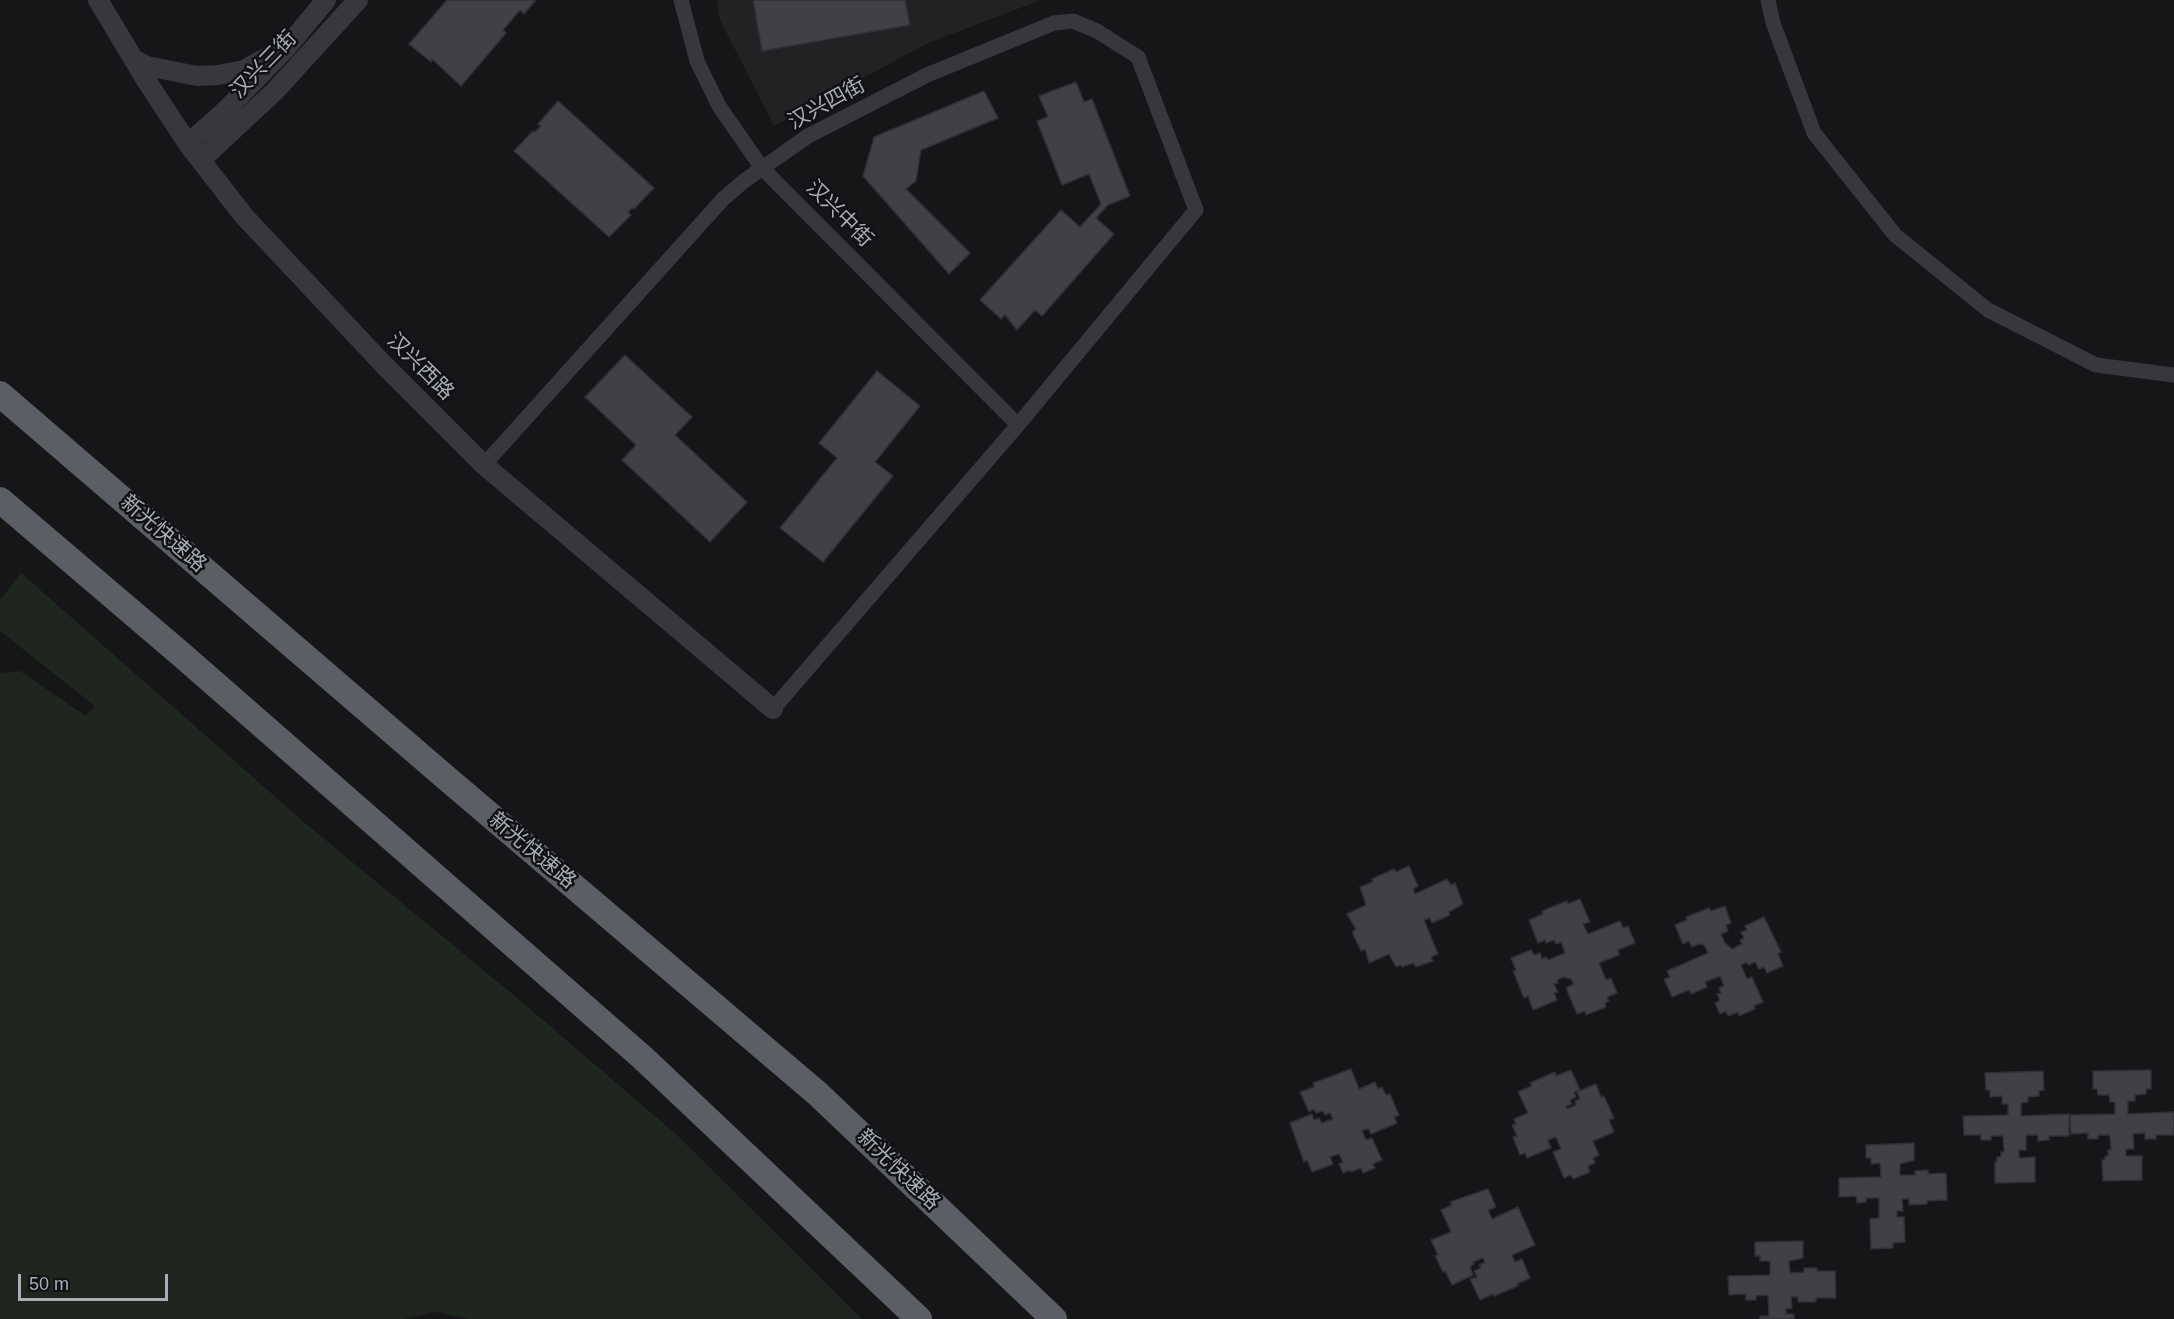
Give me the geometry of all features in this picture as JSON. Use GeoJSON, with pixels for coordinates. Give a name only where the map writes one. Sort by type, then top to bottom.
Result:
{"type":"FeatureCollection","features":[{"type":"Feature","properties":{"kind":"highway","name":"新光快速路"},"geometry":{"type":"LineString","coordinates":[[0,394],[818,1094],[1053,1319]]}},
{"type":"Feature","properties":{"kind":"highway"},"geometry":{"type":"LineString","coordinates":[[0,500],[192,664],[643,1058],[919,1319]]}},
{"type":"Feature","properties":{"kind":"street","name":"汉兴西路"},"geometry":{"type":"LineString","coordinates":[[98,0],[188,144],[252,225],[383,364],[484,465],[773,708]]}},
{"type":"Feature","properties":{"kind":"street","name":"汉兴三街"},"geometry":{"type":"LineString","coordinates":[[188,144],[226,110],[287,47],[326,0]]}},
{"type":"Feature","properties":{"kind":"street","name":"汉兴三街"},"geometry":{"type":"LineString","coordinates":[[201,160],[275,91],[358,0]]}},
{"type":"Feature","properties":{"kind":"street","name":"汉兴中街"},"geometry":{"type":"LineString","coordinates":[[681,0],[697,61],[719,106],[762,168],[1018,425]]}},
{"type":"Feature","properties":{"kind":"street"},"geometry":{"type":"LineString","coordinates":[[1768,0],[1773,23],[1814,133],[1894,236],[1988,310],[2096,365],[2174,375]]}},
{"type":"Feature","properties":{"kind":"street","name":"汉兴四街"},"geometry":{"type":"LineString","coordinates":[[484,465],[723,199],[762,168],[808,136],[927,75],[1054,23],[1073,21],[1097,31],[1138,57],[1196,210],[1018,425]]}},
{"type":"Feature","properties":{"kind":"street"},"geometry":{"type":"LineString","coordinates":[[133,59],[147,66],[176,73],[197,76],[218,75],[244,70],[287,47]]}},
{"type":"Feature","properties":{"kind":"street"},"geometry":{"type":"LineString","coordinates":[[773,708],[1018,425]]}},
{"type":"Feature","properties":{"kind":"shaded area"},"geometry":{"type":"Polygon","coordinates":[[[717,0],[1041,0],[928,43],[774,126],[720,20],[717,0]]]}},
{"type":"Feature","properties":{"kind":"shaded area"},"geometry":{"type":"Polygon","coordinates":[[[21,573],[305,823],[522,1002],[677,1135],[862,1319],[470,1319],[435,1312],[405,1319],[0,1319],[0,673],[20,671],[86,716],[95,706],[0,631],[0,600],[21,573]]]}},
{"type":"Feature","properties":{"kind":"building"},"geometry":{"type":"Polygon","coordinates":[[[447,0],[536,0],[524,14],[520,10],[503,30],[506,33],[461,86],[432,59],[431,62],[409,44],[447,0]]]}},
{"type":"Feature","properties":{"kind":"building"},"geometry":{"type":"Polygon","coordinates":[[[753,0],[905,0],[910,25],[762,51],[753,0]]]}},
{"type":"Feature","properties":{"kind":"building"},"geometry":{"type":"Polygon","coordinates":[[[1076,82],[1084,102],[1092,99],[1130,196],[1108,205],[1096,218],[1114,234],[1042,316],[1035,310],[1017,330],[1005,315],[1001,319],[980,300],[1061,210],[1080,227],[1101,204],[1089,174],[1062,185],[1037,121],[1048,117],[1039,96],[1076,82]]]}},
{"type":"Feature","properties":{"kind":"building"},"geometry":{"type":"Polygon","coordinates":[[[984,91],[998,118],[921,150],[916,181],[906,189],[970,253],[949,274],[863,176],[874,137],[984,91]]]}},
{"type":"Feature","properties":{"kind":"building"},"geometry":{"type":"Polygon","coordinates":[[[558,101],[654,188],[634,209],[628,212],[631,215],[609,237],[514,151],[541,126],[538,124],[558,101]]]}},
{"type":"Feature","properties":{"kind":"building"},"geometry":{"type":"Polygon","coordinates":[[[625,355],[692,417],[675,435],[747,502],[710,542],[622,460],[636,445],[585,397],[625,355]]]}},
{"type":"Feature","properties":{"kind":"building"},"geometry":{"type":"Polygon","coordinates":[[[877,371],[920,406],[875,462],[893,476],[823,562],[780,528],[837,458],[819,443],[877,371]]]}},
{"type":"Feature","properties":{"kind":"building"},"geometry":{"type":"Polygon","coordinates":[[[1409,866],[1418,886],[1413,889],[1415,894],[1447,879],[1451,885],[1455,883],[1463,904],[1449,912],[1450,915],[1432,923],[1430,918],[1424,920],[1438,954],[1431,957],[1433,961],[1416,967],[1413,963],[1396,967],[1389,954],[1369,963],[1365,949],[1361,951],[1352,932],[1356,929],[1347,914],[1366,905],[1360,887],[1394,869],[1396,872],[1409,866]]]}},
{"type":"Feature","properties":{"kind":"building"},"geometry":{"type":"Polygon","coordinates":[[[1580,899],[1590,922],[1583,924],[1588,934],[1620,921],[1623,928],[1628,926],[1635,943],[1618,950],[1619,955],[1599,963],[1606,980],[1611,978],[1617,993],[1607,997],[1609,1001],[1605,1003],[1606,1007],[1586,1015],[1585,1011],[1577,1014],[1566,988],[1574,984],[1571,979],[1563,977],[1554,984],[1558,992],[1554,993],[1557,1000],[1533,1010],[1528,996],[1524,998],[1513,971],[1516,970],[1511,958],[1531,950],[1534,955],[1540,953],[1542,959],[1546,957],[1548,960],[1565,953],[1561,942],[1556,944],[1554,940],[1546,943],[1545,940],[1538,943],[1529,920],[1543,914],[1542,911],[1567,901],[1568,904],[1580,899]]]}},
{"type":"Feature","properties":{"kind":"building"},"geometry":{"type":"Polygon","coordinates":[[[1725,906],[1731,923],[1726,925],[1728,931],[1721,934],[1725,943],[1732,949],[1742,944],[1740,940],[1744,938],[1741,932],[1747,930],[1745,926],[1764,917],[1781,952],[1778,954],[1783,966],[1767,973],[1764,967],[1759,969],[1755,962],[1741,965],[1747,979],[1752,977],[1763,1002],[1754,1006],[1755,1009],[1739,1016],[1738,1012],[1728,1016],[1726,1011],[1720,1014],[1715,1003],[1720,1001],[1717,994],[1721,993],[1719,988],[1724,986],[1720,976],[1705,982],[1707,987],[1691,994],[1689,990],[1672,997],[1664,979],[1670,977],[1667,971],[1708,953],[1704,945],[1699,944],[1692,947],[1689,941],[1683,944],[1675,925],[1687,920],[1686,917],[1709,908],[1711,911],[1725,906]]]}},
{"type":"Feature","properties":{"kind":"building"},"geometry":{"type":"Polygon","coordinates":[[[1351,1069],[1359,1089],[1375,1082],[1378,1089],[1382,1087],[1386,1095],[1390,1094],[1399,1115],[1394,1117],[1397,1123],[1371,1134],[1368,1128],[1362,1131],[1366,1140],[1372,1138],[1382,1160],[1373,1164],[1375,1168],[1363,1173],[1361,1168],[1343,1173],[1339,1164],[1343,1162],[1339,1154],[1330,1157],[1333,1164],[1312,1172],[1307,1160],[1304,1162],[1290,1123],[1312,1114],[1314,1120],[1319,1118],[1322,1123],[1333,1119],[1330,1113],[1325,1115],[1323,1111],[1316,1113],[1314,1109],[1309,1112],[1300,1092],[1314,1087],[1313,1083],[1351,1069]]]}},
{"type":"Feature","properties":{"kind":"building"},"geometry":{"type":"Polygon","coordinates":[[[1571,1070],[1580,1090],[1574,1092],[1576,1097],[1570,1100],[1572,1104],[1566,1106],[1567,1109],[1576,1105],[1575,1101],[1580,1099],[1577,1092],[1596,1084],[1614,1118],[1609,1120],[1614,1132],[1593,1141],[1599,1155],[1593,1158],[1595,1163],[1588,1166],[1590,1172],[1573,1179],[1571,1175],[1564,1178],[1553,1152],[1561,1149],[1556,1137],[1548,1140],[1551,1148],[1527,1158],[1525,1153],[1520,1155],[1513,1137],[1517,1136],[1512,1125],[1516,1124],[1514,1119],[1528,1113],[1518,1092],[1532,1086],[1530,1083],[1555,1072],[1556,1076],[1571,1070]]]}},
{"type":"Feature","properties":{"kind":"building"},"geometry":{"type":"Polygon","coordinates":[[[2151,1070],[2151,1089],[2146,1089],[2146,1094],[2135,1095],[2135,1101],[2128,1101],[2128,1114],[2174,1112],[2174,1135],[2156,1135],[2156,1139],[2145,1139],[2145,1133],[2133,1134],[2134,1149],[2126,1149],[2126,1156],[2142,1156],[2142,1180],[2103,1181],[2102,1160],[2108,1156],[2108,1150],[2111,1150],[2110,1135],[2098,1135],[2098,1139],[2088,1139],[2088,1133],[2071,1134],[2070,1115],[2115,1114],[2115,1102],[2110,1102],[2109,1095],[2098,1095],[2097,1089],[2093,1089],[2093,1071],[2151,1070]]]}},
{"type":"Feature","properties":{"kind":"building"},"geometry":{"type":"Polygon","coordinates":[[[2043,1071],[2044,1090],[2039,1091],[2039,1096],[2028,1097],[2028,1102],[2021,1103],[2021,1116],[2069,1114],[2069,1136],[2049,1136],[2049,1140],[2038,1141],[2038,1135],[2026,1135],[2026,1150],[2019,1150],[2019,1158],[2035,1157],[2035,1182],[1995,1183],[1995,1162],[1997,1162],[1997,1157],[2001,1157],[2001,1152],[2004,1152],[2003,1136],[1991,1136],[1991,1140],[1981,1140],[1981,1135],[1964,1135],[1963,1116],[2008,1115],[2008,1104],[2002,1104],[2002,1096],[1990,1097],[1990,1090],[1986,1090],[1985,1073],[2043,1071]]]}},
{"type":"Feature","properties":{"kind":"building"},"geometry":{"type":"Polygon","coordinates":[[[1914,1143],[1914,1160],[1900,1164],[1900,1175],[1915,1175],[1915,1171],[1928,1170],[1928,1174],[1946,1173],[1947,1200],[1909,1205],[1909,1199],[1902,1199],[1903,1211],[1897,1211],[1897,1217],[1904,1217],[1905,1242],[1893,1243],[1893,1248],[1871,1249],[1870,1219],[1879,1218],[1879,1198],[1866,1198],[1866,1202],[1857,1203],[1856,1196],[1839,1197],[1839,1178],[1881,1177],[1880,1163],[1871,1164],[1871,1158],[1866,1158],[1866,1145],[1914,1143]]]}},
{"type":"Feature","properties":{"kind":"building"},"geometry":{"type":"Polygon","coordinates":[[[1488,1189],[1496,1207],[1488,1210],[1492,1219],[1518,1207],[1535,1245],[1512,1255],[1515,1262],[1522,1259],[1530,1278],[1517,1284],[1518,1286],[1480,1300],[1470,1279],[1477,1277],[1474,1271],[1481,1268],[1479,1265],[1485,1262],[1483,1258],[1473,1262],[1474,1264],[1470,1267],[1473,1275],[1452,1285],[1435,1256],[1438,1255],[1431,1240],[1451,1232],[1441,1210],[1452,1205],[1450,1202],[1488,1189]]]}},
{"type":"Feature","properties":{"kind":"building"},"geometry":{"type":"Polygon","coordinates":[[[1803,1241],[1803,1258],[1789,1261],[1790,1273],[1804,1272],[1804,1268],[1835,1271],[1836,1298],[1816,1298],[1816,1302],[1798,1302],[1798,1297],[1791,1297],[1792,1308],[1786,1309],[1786,1314],[1794,1314],[1794,1319],[1760,1319],[1760,1316],[1769,1316],[1768,1295],[1756,1296],[1756,1300],[1746,1300],[1746,1294],[1729,1295],[1728,1276],[1770,1275],[1770,1261],[1760,1261],[1760,1256],[1755,1256],[1755,1242],[1803,1241]]]}}]}
